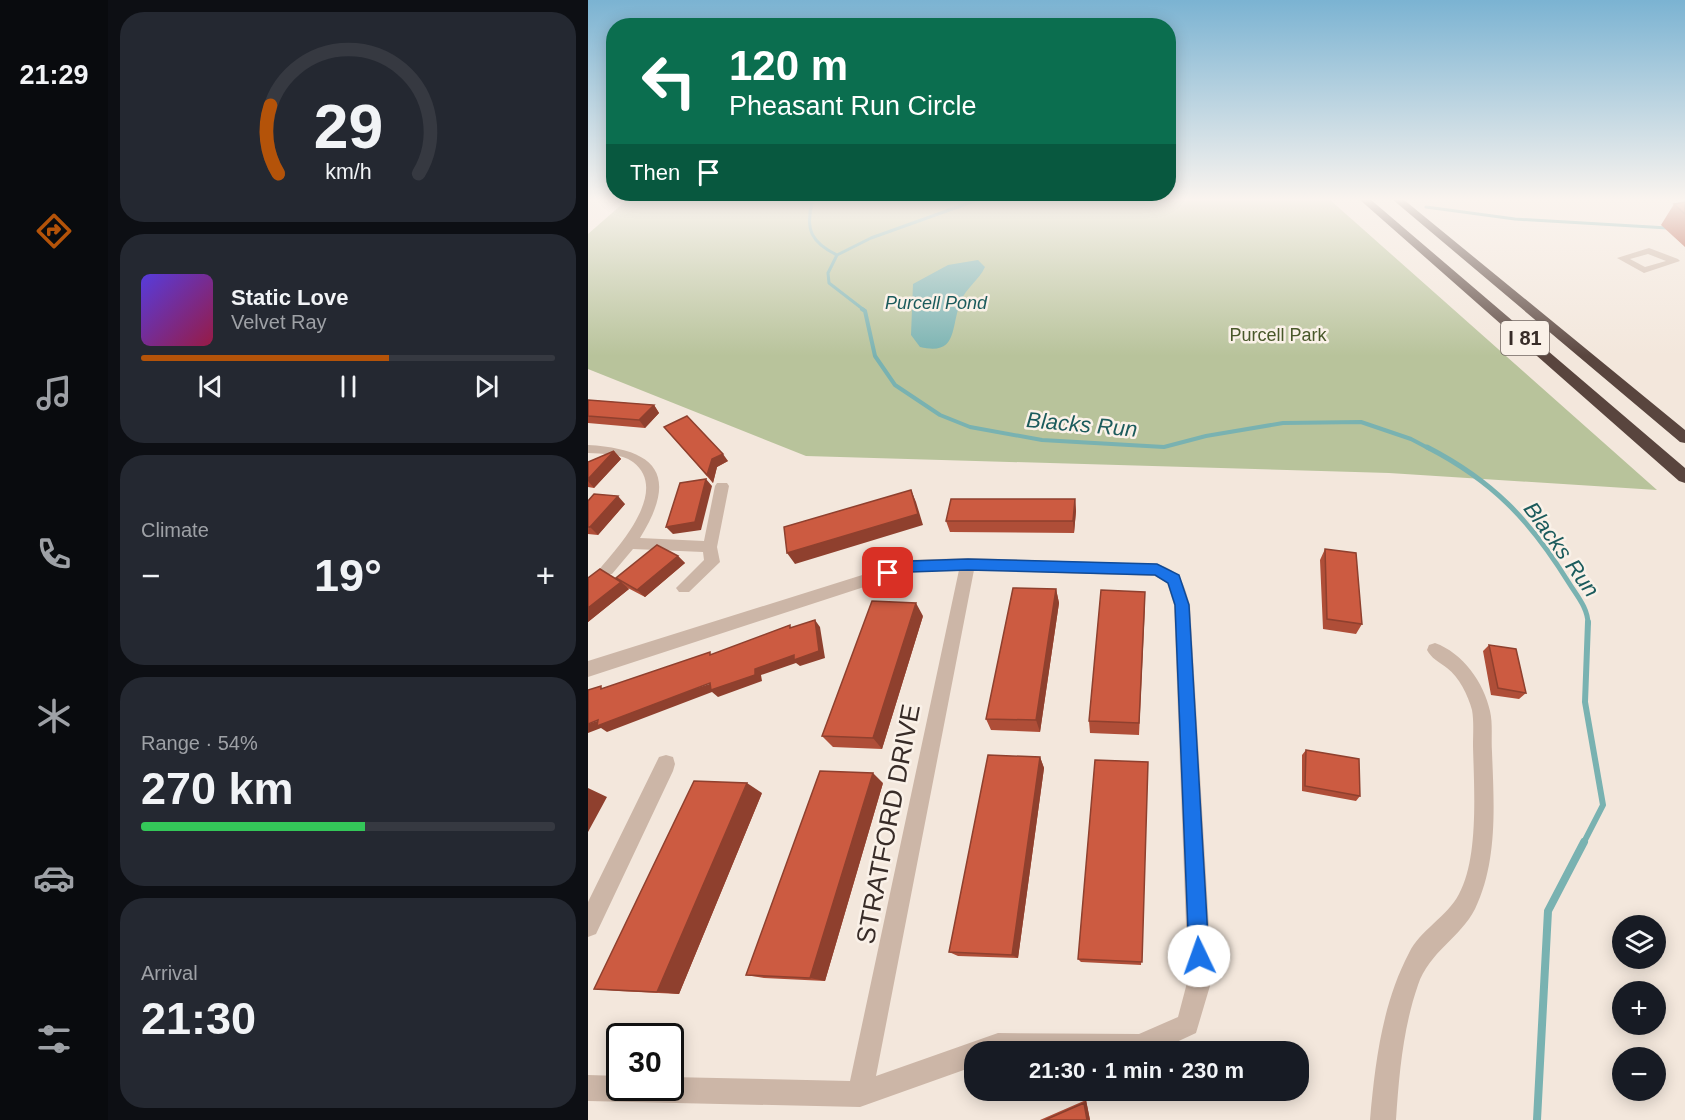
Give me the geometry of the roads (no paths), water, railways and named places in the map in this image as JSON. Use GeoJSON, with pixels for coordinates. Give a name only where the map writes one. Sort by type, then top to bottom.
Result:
{"type":"FeatureCollection","features":[{"type":"Feature","properties":{"kind":"highway","name":"I 81"},"geometry":{"type":"LineString","coordinates":[[1424,251],[1685,477]]}},
{"type":"Feature","properties":{"kind":"highway","name":"I 81"},"geometry":{"type":"LineString","coordinates":[[1460,251],[1685,438]]}},
{"type":"Feature","properties":{"kind":"street"},"geometry":{"type":"LineString","coordinates":[[588,448],[633,456],[642,463],[650,475],[651,500],[641,524],[630,543],[607,570]]}},
{"type":"Feature","properties":{"kind":"street"},"geometry":{"type":"LineString","coordinates":[[684,588],[712,562],[710,547],[722,486]]}},
{"type":"Feature","properties":{"kind":"street"},"geometry":{"type":"LineString","coordinates":[[630,543],[710,547]]}},
{"type":"Feature","properties":{"kind":"street"},"geometry":{"type":"LineString","coordinates":[[588,669],[910,566],[968,564],[1157,570],[1174,579],[1182,605],[1200,979],[1188,1024],[1150,1041]]}},
{"type":"Feature","properties":{"kind":"street","name":"STRATFORD DRIVE"},"geometry":{"type":"LineString","coordinates":[[860,1094],[968,564]]}},
{"type":"Feature","properties":{"kind":"street"},"geometry":{"type":"LineString","coordinates":[[1383,1120],[1388,1061],[1406,986],[1418,958],[1466,904],[1477,878],[1481,858],[1484,788],[1481,711],[1470,683],[1455,664],[1435,650]]}},
{"type":"Feature","properties":{"kind":"street"},"geometry":{"type":"LineString","coordinates":[[588,926],[666,764]]}},
{"type":"Feature","properties":{"kind":"street"},"geometry":{"type":"LineString","coordinates":[[588,1088],[860,1094],[964,1058]]}},
{"type":"Feature","properties":{"kind":"water","name":"Purcell Pond"},"geometry":{"type":"Polygon","coordinates":[[[978,260],[985,267],[963,296],[951,337],[947,343],[933,349],[920,347],[911,335],[913,284],[948,265],[978,260]]]}},
{"type":"Feature","properties":{"kind":"waterway","name":"Blacks Run"},"geometry":{"type":"LineString","coordinates":[[830,251],[837,255]]}},
{"type":"Feature","properties":{"kind":"waterway"},"geometry":{"type":"LineString","coordinates":[[837,255],[844,251]]}},
{"type":"Feature","properties":{"kind":"waterway","name":"Blacks Run"},"geometry":{"type":"LineString","coordinates":[[837,255],[828,273],[829,283],[864,310]]}},
{"type":"Feature","properties":{"kind":"waterway","name":"Blacks Run"},"geometry":{"type":"LineString","coordinates":[[862,309],[865,311],[875,356],[895,385],[940,415],[970,427],[1042,440],[1164,447],[1206,436],[1283,423],[1361,422],[1411,439],[1430,449]]}},
{"type":"Feature","properties":{"kind":"waterway","name":"Blacks Run"},"geometry":{"type":"LineString","coordinates":[[1427,447],[1491,488],[1524,521],[1540,540],[1579,597],[1588,622]]}},
{"type":"Feature","properties":{"kind":"waterway","name":"Blacks Run"},"geometry":{"type":"LineString","coordinates":[[1583,844],[1603,805],[1585,702],[1588,622]]}},
{"type":"Feature","properties":{"kind":"waterway","name":"Blacks Run"},"geometry":{"type":"LineString","coordinates":[[1537,1120],[1548,911],[1584,842]]}},
{"type":"Feature","properties":{"kind":"park label","name":"Purcell Park"},"geometry":{"type":"Point","coordinates":[1278,335]}}]}
